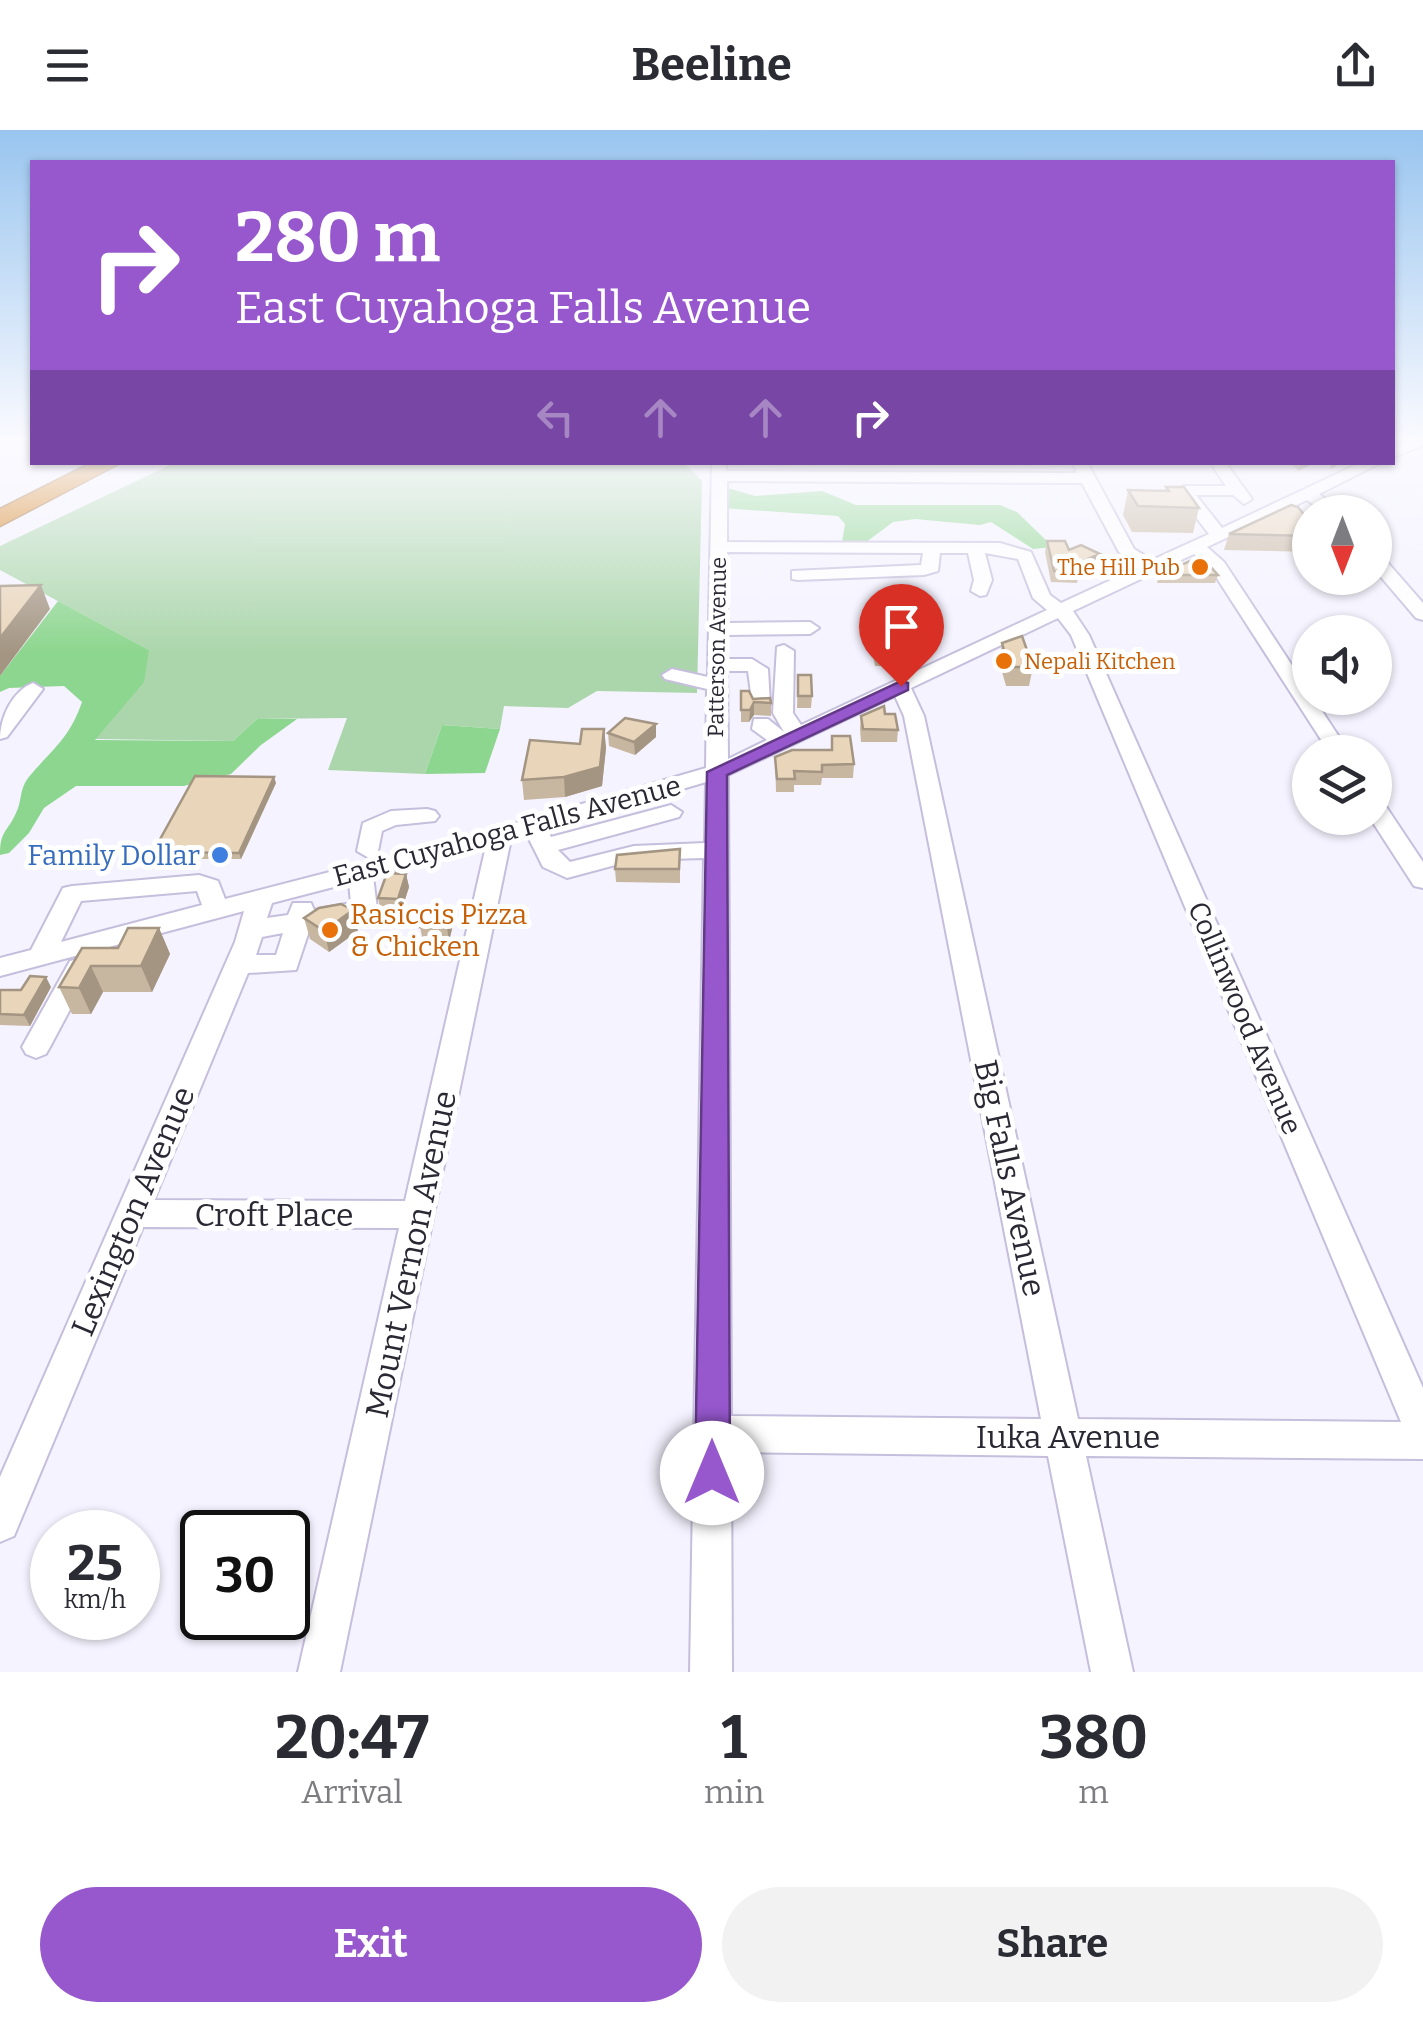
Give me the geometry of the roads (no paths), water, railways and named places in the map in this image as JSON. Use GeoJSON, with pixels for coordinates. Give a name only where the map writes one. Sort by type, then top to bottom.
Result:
{"type":"FeatureCollection","features":[{"type":"Feature","properties":{"kind":"street","name":"Patterson Avenue"},"geometry":{"type":"LineString","coordinates":[[710,1672],[719,509]]}},
{"type":"Feature","properties":{"kind":"street"},"geometry":{"type":"LineString","coordinates":[[1104,509],[1127,552],[1154,569]]}},
{"type":"Feature","properties":{"kind":"street"},"geometry":{"type":"LineString","coordinates":[[1198,509],[1220,536]]}},
{"type":"Feature","properties":{"kind":"street"},"geometry":{"type":"LineString","coordinates":[[1254,509],[1265,515]]}},
{"type":"Feature","properties":{"kind":"street","name":"East Cuyahoga Falls Avenue"},"geometry":{"type":"LineString","coordinates":[[0,967],[300,887],[364,861],[420,855],[500,835],[539,836],[670,800],[717,772],[1278,509]]}},
{"type":"Feature","properties":{"kind":"street"},"geometry":{"type":"LineString","coordinates":[[719,547],[975,548],[983,580],[980,592]]}},
{"type":"Feature","properties":{"kind":"street"},"geometry":{"type":"LineString","coordinates":[[1197,547],[1218,566],[1328,735]]}},
{"type":"Feature","properties":{"kind":"street"},"geometry":{"type":"LineString","coordinates":[[798,575],[924,570],[932,567],[930,548]]}},
{"type":"Feature","properties":{"kind":"street","name":"Collinwood Avenue"},"geometry":{"type":"LineString","coordinates":[[975,548],[1010,549],[1025,556],[1042,598],[1073,622],[1080,635],[1423,1430]]}},
{"type":"Feature","properties":{"kind":"street"},"geometry":{"type":"LineString","coordinates":[[1392,578],[1423,614]]}},
{"type":"Feature","properties":{"kind":"street"},"geometry":{"type":"LineString","coordinates":[[718,628],[746,636],[810,628]]}},
{"type":"Feature","properties":{"kind":"street"},"geometry":{"type":"LineString","coordinates":[[784,651],[783,713],[791,739]]}},
{"type":"Feature","properties":{"kind":"street"},"geometry":{"type":"LineString","coordinates":[[672,675],[718,675],[752,665],[758,669],[763,729],[791,739]]}},
{"type":"Feature","properties":{"kind":"street","name":"Big Falls Avenue"},"geometry":{"type":"LineString","coordinates":[[901,686],[914,716],[1112,1672]]}},
{"type":"Feature","properties":{"kind":"street"},"geometry":{"type":"LineString","coordinates":[[0,734],[33,689]]}},
{"type":"Feature","properties":{"kind":"street"},"geometry":{"type":"LineString","coordinates":[[670,800],[677,852]]}},
{"type":"Feature","properties":{"kind":"street"},"geometry":{"type":"LineString","coordinates":[[252,930],[364,909],[364,861],[371,828],[391,818],[428,810],[420,855]]}},
{"type":"Feature","properties":{"kind":"street"},"geometry":{"type":"LineString","coordinates":[[599,819],[618,856]]}},
{"type":"Feature","properties":{"kind":"street"},"geometry":{"type":"LineString","coordinates":[[1392,833],[1423,880]]}},
{"type":"Feature","properties":{"kind":"street","name":"Mount Vernon Avenue"},"geometry":{"type":"LineString","coordinates":[[319,1672],[500,835]]}},
{"type":"Feature","properties":{"kind":"street"},"geometry":{"type":"LineString","coordinates":[[539,836],[558,868],[568,870],[618,856],[717,850]]}},
{"type":"Feature","properties":{"kind":"street"},"geometry":{"type":"LineString","coordinates":[[41,956],[72,894],[199,883],[208,887],[216,910]]}},
{"type":"Feature","properties":{"kind":"street"},"geometry":{"type":"LineString","coordinates":[[239,964],[287,964],[304,903],[300,887]]}},
{"type":"Feature","properties":{"kind":"street","name":"Lexington Avenue"},"geometry":{"type":"LineString","coordinates":[[0,1522],[239,964],[261,898]]}},
{"type":"Feature","properties":{"kind":"street"},"geometry":{"type":"LineString","coordinates":[[36,1047],[93,943]]}},
{"type":"Feature","properties":{"kind":"street","name":"Croft Place"},"geometry":{"type":"LineString","coordinates":[[130,1213],[418,1215]]}},
{"type":"Feature","properties":{"kind":"street","name":"Iuka Avenue"},"geometry":{"type":"LineString","coordinates":[[713,1434],[1423,1441]]}},
{"type":"Feature","properties":{"kind":"place","name":"The Hill Pub"},"geometry":{"type":"Point","coordinates":[1200,567]}},
{"type":"Feature","properties":{"kind":"place","name":"Nepali Kitchen"},"geometry":{"type":"Point","coordinates":[1004,661]}},
{"type":"Feature","properties":{"kind":"place","name":"Family Dollar"},"geometry":{"type":"Point","coordinates":[220,855]}},
{"type":"Feature","properties":{"kind":"place","name":"Rasiccis Pizza & Chicken"},"geometry":{"type":"Point","coordinates":[330,930]}}]}
